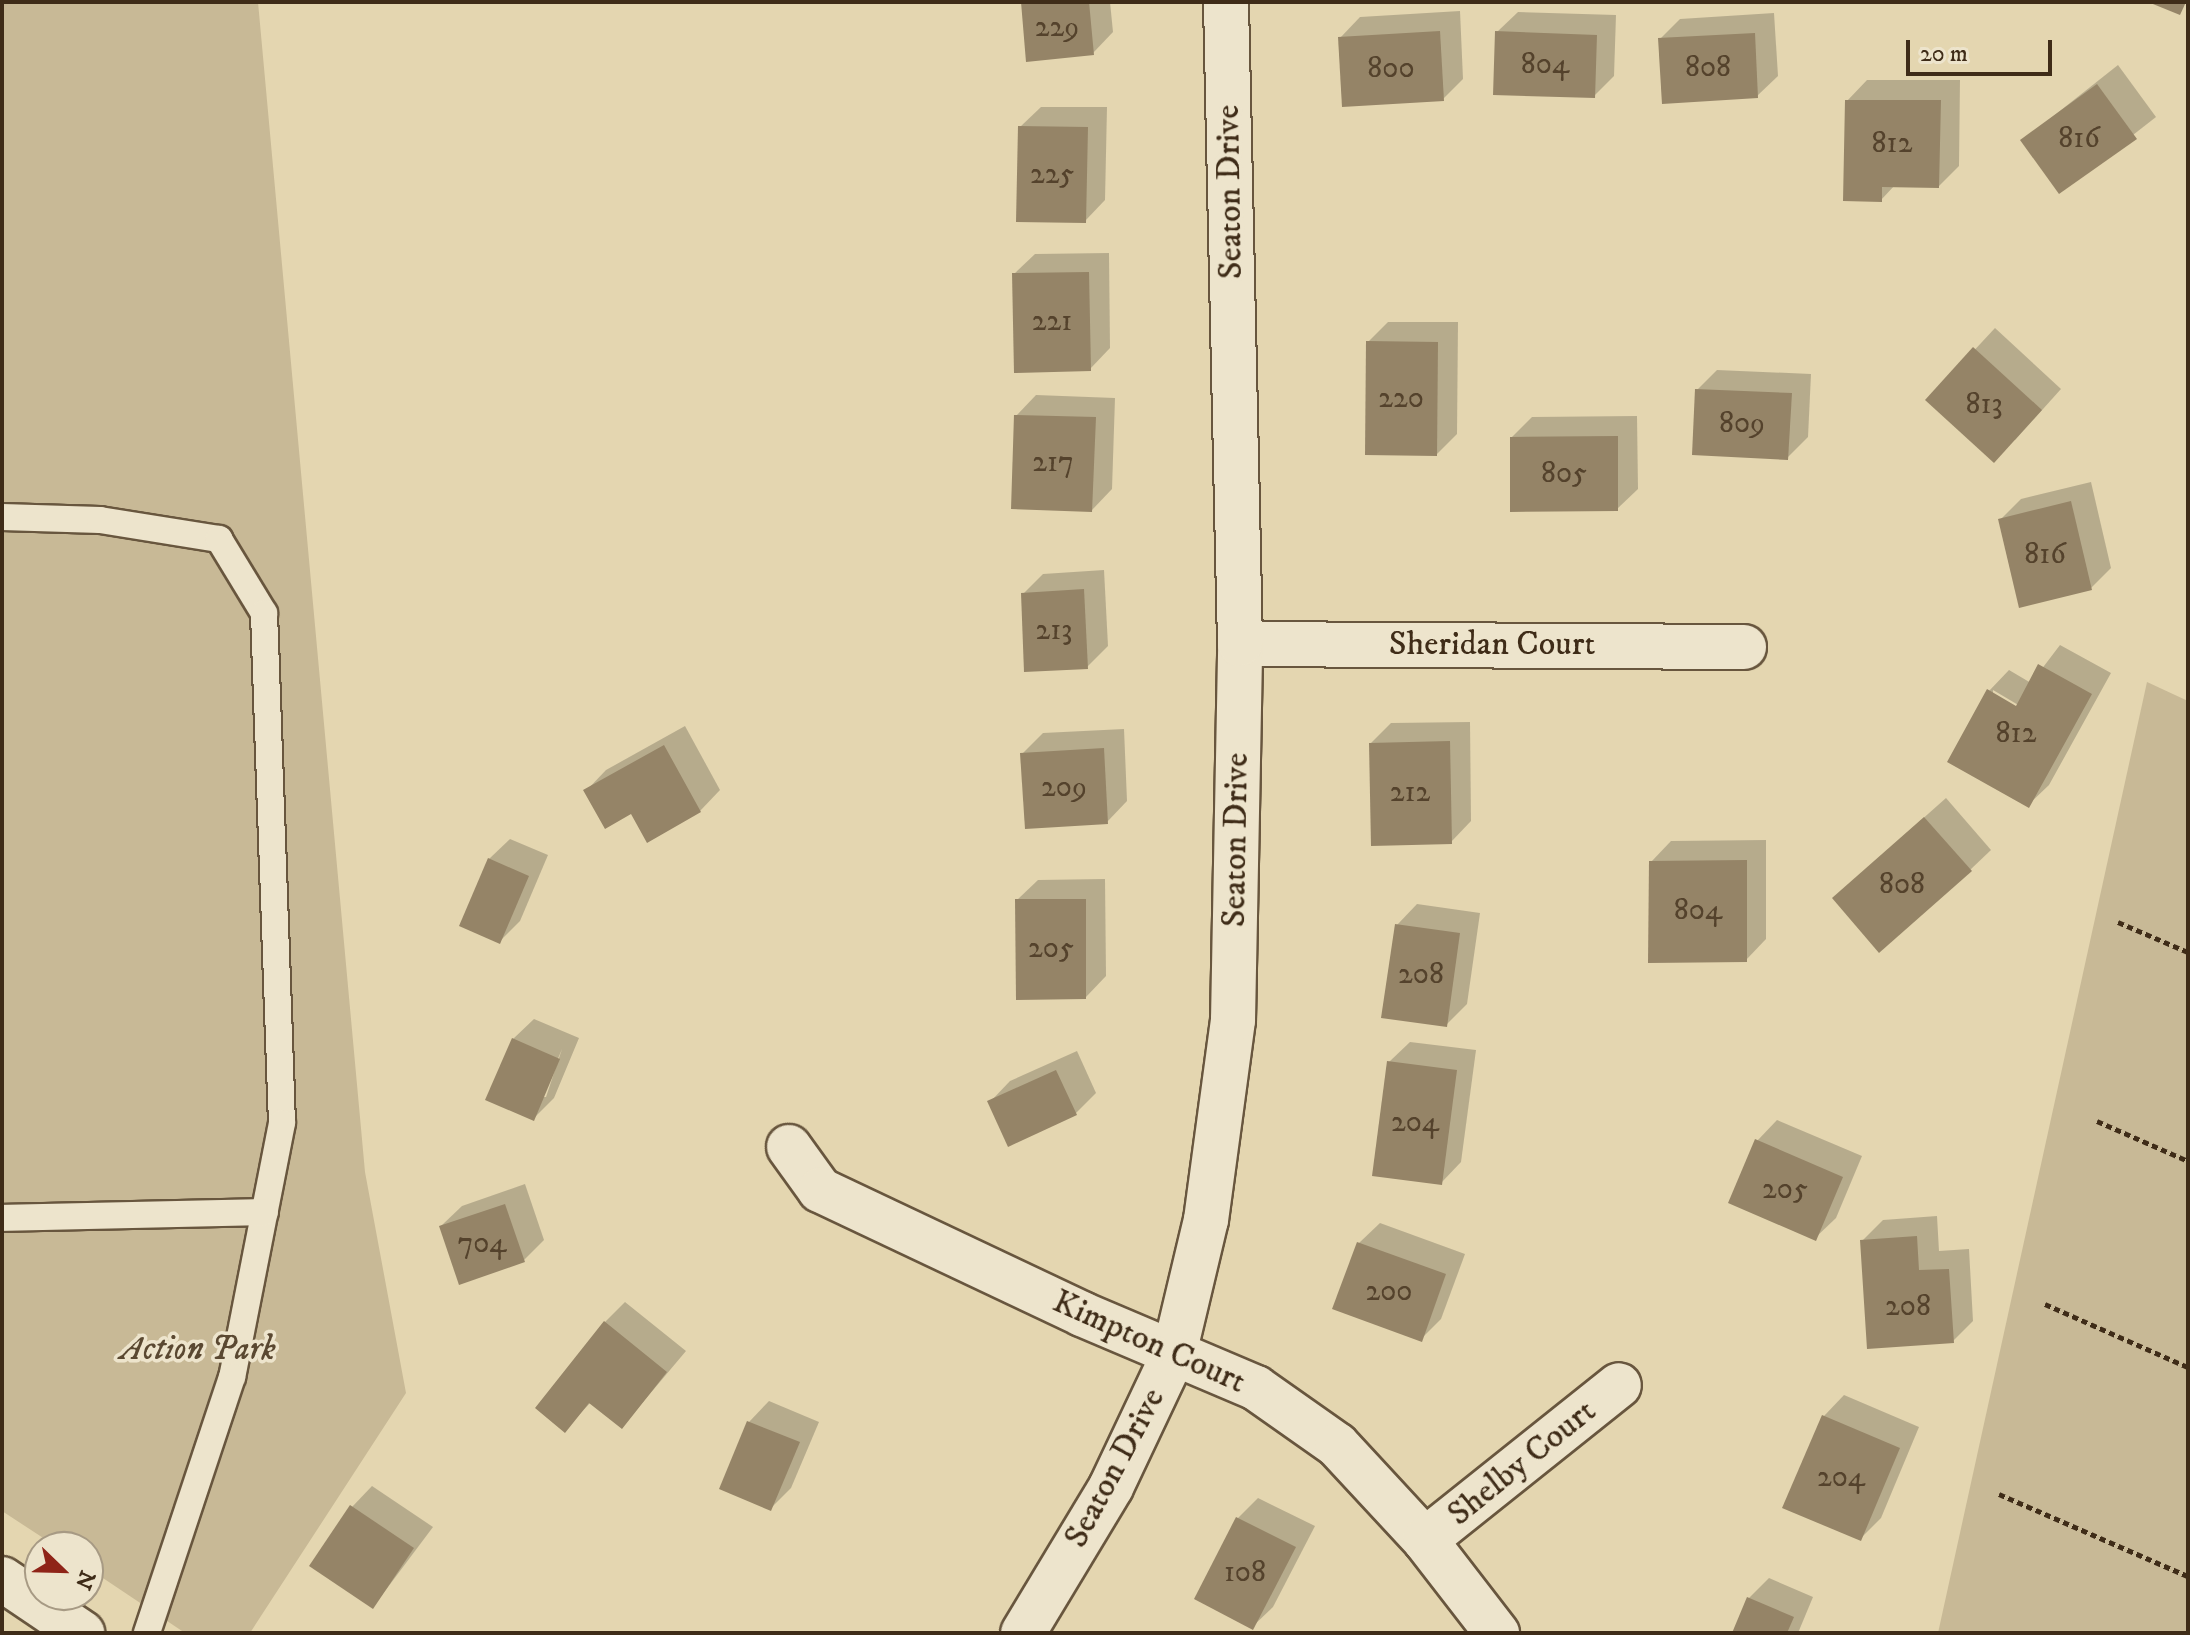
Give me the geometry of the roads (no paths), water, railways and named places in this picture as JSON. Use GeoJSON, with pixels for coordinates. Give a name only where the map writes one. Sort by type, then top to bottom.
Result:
{"type":"FeatureCollection","features":[{"type":"Feature","properties":{"kind":"street","name":"Seaton Drive"},"geometry":{"type":"LineString","coordinates":[[1023,1633],[1111,1487],[1174,1354],[1206,1220],[1233,1020],[1240,644],[1226,2]]}},
{"type":"Feature","properties":{"kind":"street","name":"Sheridan Court"},"geometry":{"type":"LineString","coordinates":[[1240,644],[1744,647]]}},
{"type":"Feature","properties":{"kind":"street","name":"Kimpton Court"},"geometry":{"type":"LineString","coordinates":[[789,1147],[820,1190],[1174,1354],[1256,1388],[1337,1445],[1425,1540],[1497,1633]]}},
{"type":"Feature","properties":{"kind":"street","name":"Shelby Court"},"geometry":{"type":"LineString","coordinates":[[1425,1540],[1619,1385]]}},
{"type":"Feature","properties":{"kind":"street"},"geometry":{"type":"LineString","coordinates":[[2,1579],[82,1633]]}},
{"type":"Feature","properties":{"kind":"lane"},"geometry":{"type":"LineString","coordinates":[[2,517],[100,520],[219,539],[264,613],[282,1123],[232,1377],[147,1633]]}},
{"type":"Feature","properties":{"kind":"lane"},"geometry":{"type":"LineString","coordinates":[[2,1218],[265,1212]]}},
{"type":"Feature","properties":{"kind":"park label","name":"Action Park"},"geometry":{"type":"Point","coordinates":[198,1350]}}]}
